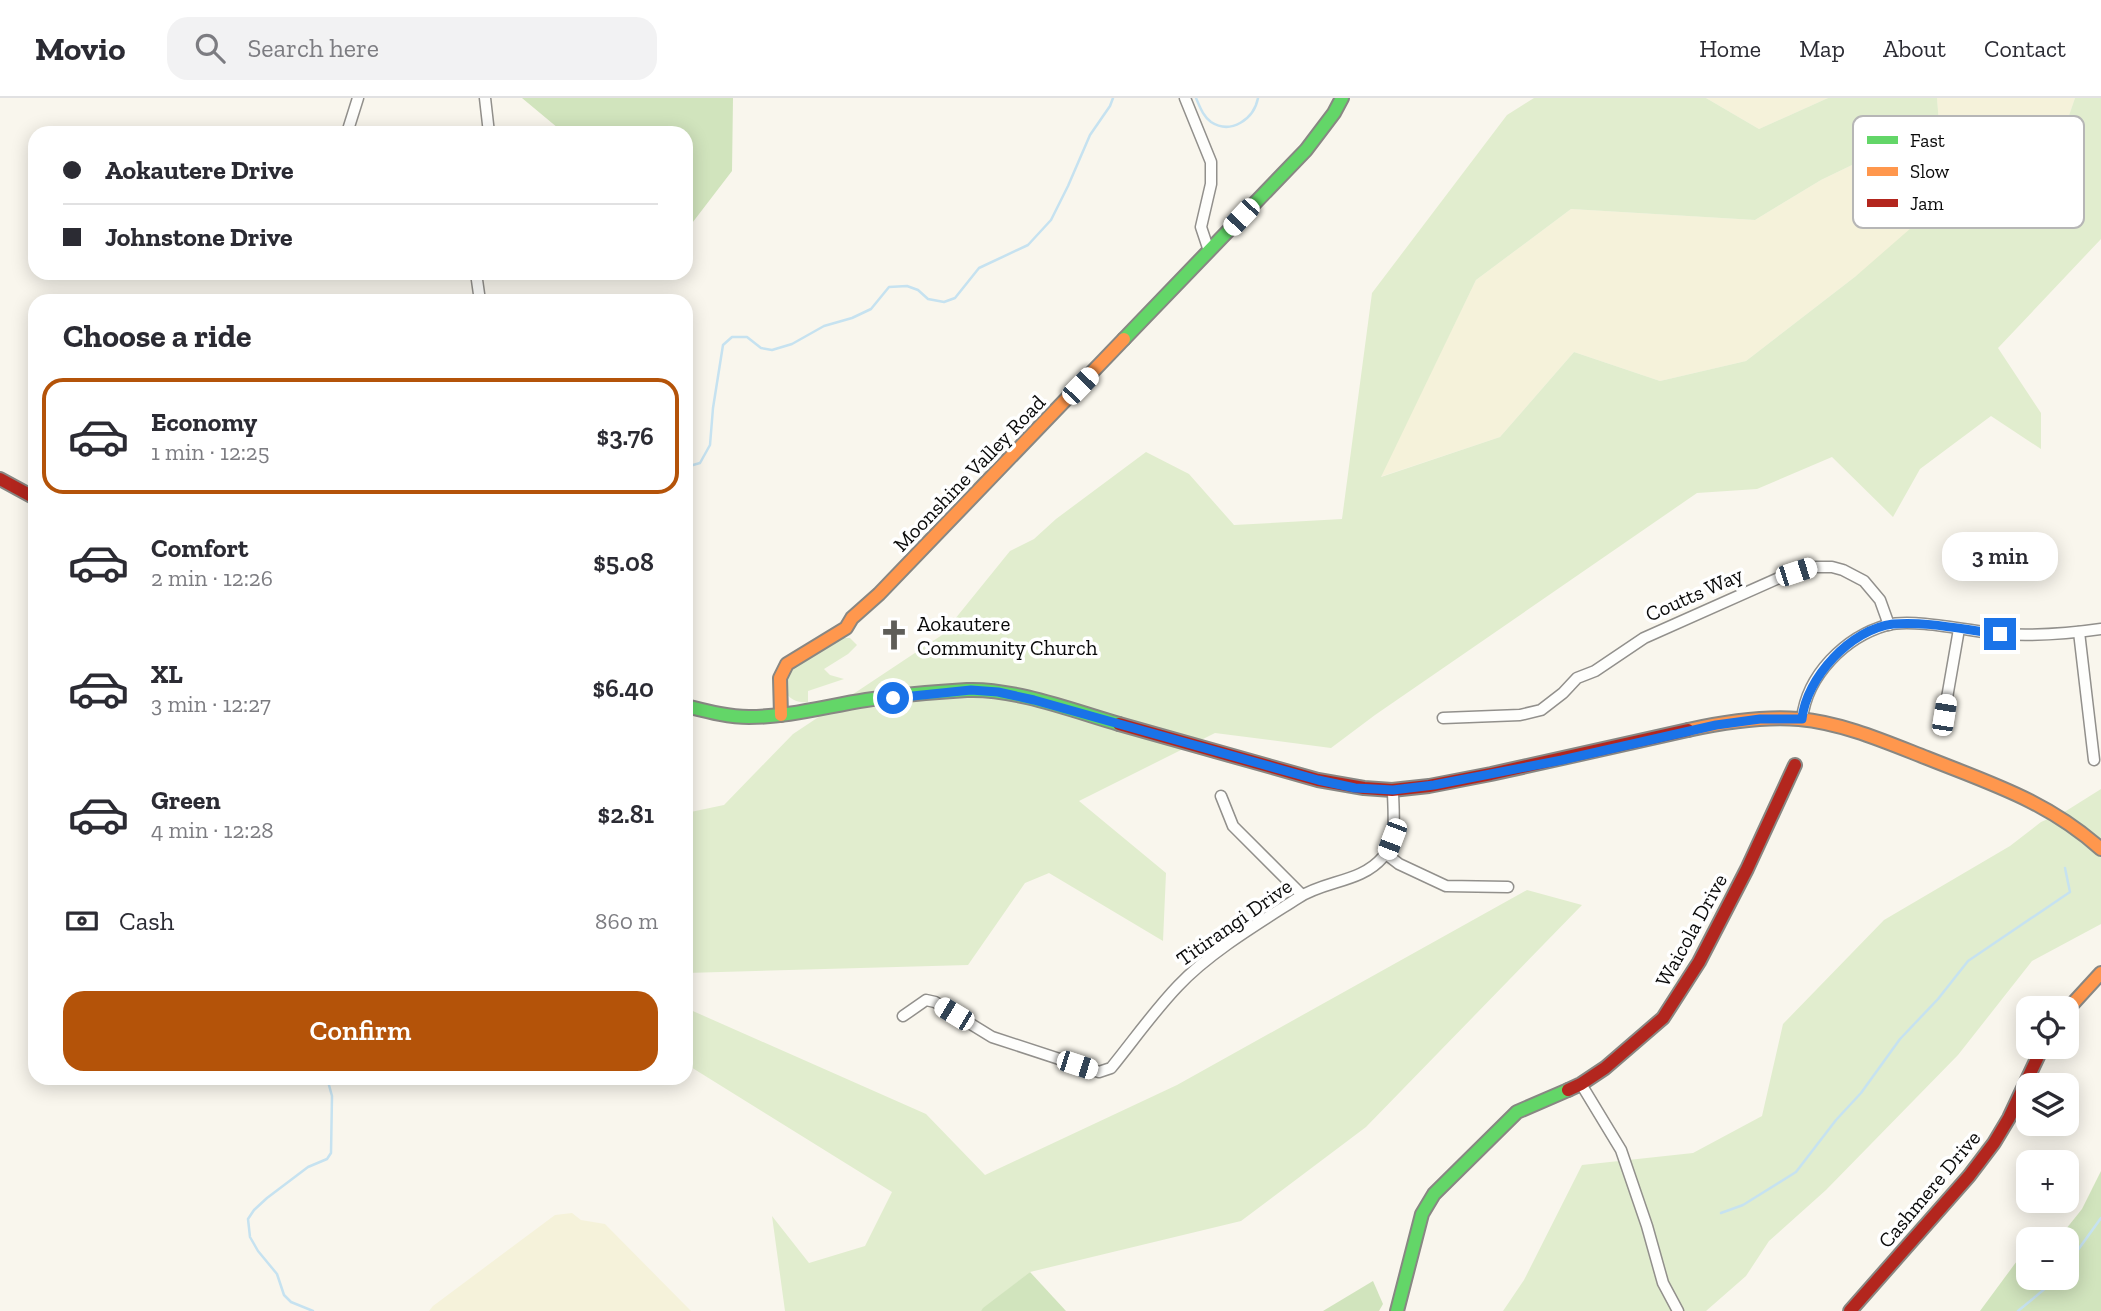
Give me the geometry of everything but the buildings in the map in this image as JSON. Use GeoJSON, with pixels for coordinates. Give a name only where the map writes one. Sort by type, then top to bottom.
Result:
{"type":"FeatureCollection","features":[{"type":"Feature","properties":{"kind":"main road","name":"Moonshine Valley Road"},"geometry":{"type":"LineString","coordinates":[[781,715],[780,678],[787,664],[846,628],[852,618],[889,585],[1306,150],[1342,98]]}},
{"type":"Feature","properties":{"kind":"main road"},"geometry":{"type":"LineString","coordinates":[[0,479],[28,494]]}},
{"type":"Feature","properties":{"kind":"main road"},"geometry":{"type":"LineString","coordinates":[[693,708],[739,716],[781,715],[880,699],[971,690],[998,692],[1318,780],[1355,788],[1393,790],[1434,785],[1562,760],[1716,725],[1760,719],[1802,719],[1860,734],[2014,791],[2065,818],[2101,849]]}},
{"type":"Feature","properties":{"kind":"main road","name":"Waicola Drive"},"geometry":{"type":"LineString","coordinates":[[1397,1311],[1422,1214],[1434,1194],[1517,1112],[1581,1084],[1605,1068],[1663,1018],[1699,962],[1747,869],[1795,765]]}},
{"type":"Feature","properties":{"kind":"main road"},"geometry":{"type":"LineString","coordinates":[[2079,996],[2101,973]]}},
{"type":"Feature","properties":{"kind":"main road","name":"Cashmere Drive"},"geometry":{"type":"LineString","coordinates":[[1850,1311],[1969,1177],[1990,1149],[2009,1118],[2037,1059]]}},
{"type":"Feature","properties":{"kind":"street"},"geometry":{"type":"LineString","coordinates":[[349,126],[358,98]]}},
{"type":"Feature","properties":{"kind":"street"},"geometry":{"type":"LineString","coordinates":[[485,98],[488,126]]}},
{"type":"Feature","properties":{"kind":"street"},"geometry":{"type":"LineString","coordinates":[[1185,98],[1211,162],[1211,184],[1201,227],[1209,251]]}},
{"type":"Feature","properties":{"kind":"street","name":"Coutts Way"},"geometry":{"type":"LineString","coordinates":[[1443,718],[1531,713],[1550,704],[1577,678],[1595,671],[1644,638],[1781,577],[1811,567],[1832,567],[1864,581],[1880,600],[1889,625]]}},
{"type":"Feature","properties":{"kind":"street"},"geometry":{"type":"LineString","coordinates":[[1802,719],[1811,687],[1829,662],[1852,641],[1889,625],[1907,624],[2034,635],[2101,629]]}},
{"type":"Feature","properties":{"kind":"street"},"geometry":{"type":"LineString","coordinates":[[1944,715],[1959,629]]}},
{"type":"Feature","properties":{"kind":"street"},"geometry":{"type":"LineString","coordinates":[[2079,632],[2094,760]]}},
{"type":"Feature","properties":{"kind":"street"},"geometry":{"type":"LineString","coordinates":[[1393,790],[1392,839],[1386,854],[1399,864],[1446,886],[1508,887]]}},
{"type":"Feature","properties":{"kind":"street"},"geometry":{"type":"LineString","coordinates":[[1221,796],[1233,826],[1302,895]]}},
{"type":"Feature","properties":{"kind":"street","name":"Titirangi Drive"},"geometry":{"type":"LineString","coordinates":[[903,1016],[926,1000],[992,1037],[1099,1072],[1111,1068],[1179,985],[1223,948],[1302,895],[1358,876],[1376,866],[1386,854]]}},
{"type":"Feature","properties":{"kind":"street"},"geometry":{"type":"LineString","coordinates":[[1581,1084],[1621,1150],[1663,1283],[1678,1311]]}},
{"type":"Feature","properties":{"kind":"shaded area"},"geometry":{"type":"Polygon","coordinates":[[[1706,98],[1828,98],[1759,129],[1706,98]]]}},
{"type":"Feature","properties":{"kind":"shaded area"},"geometry":{"type":"Polygon","coordinates":[[[1937,98],[2075,98],[2069,116],[1938,116],[1937,98]]]}},
{"type":"Feature","properties":{"kind":"shaded area"},"geometry":{"type":"Polygon","coordinates":[[[1853,165],[1853,228],[1939,228],[1856,276],[1746,361],[1660,381],[1574,352],[1500,437],[1380,477],[1476,280],[1571,209],[1755,220],[1821,180],[1853,165]]]}},
{"type":"Feature","properties":{"kind":"shaded area"},"geometry":{"type":"Polygon","coordinates":[[[572,1213],[581,1220],[605,1224],[691,1311],[429,1311],[555,1215],[572,1213]]]}},
{"type":"Feature","properties":{"kind":"green space"},"geometry":{"type":"Polygon","coordinates":[[[522,98],[733,98],[732,171],[693,222],[693,126],[556,126],[522,98]]]}},
{"type":"Feature","properties":{"kind":"green space"},"geometry":{"type":"Polygon","coordinates":[[[1534,98],[1706,98],[1759,129],[1828,98],[1937,98],[1938,116],[1853,116],[1853,165],[1821,180],[1755,220],[1571,209],[1476,280],[1381,477],[1500,437],[1574,352],[1660,381],[1746,361],[1856,276],[1911,228],[2084,228],[2084,116],[2069,116],[2075,98],[2101,98],[2101,239],[1998,348],[2041,413],[2041,449],[1991,416],[1920,469],[1893,517],[1832,457],[1757,489],[1697,493],[1331,748],[1215,733],[1079,801],[1166,873],[1163,941],[1049,873],[1025,883],[968,965],[693,973],[693,812],[724,805],[793,734],[942,635],[1010,551],[1034,539],[1056,519],[1146,452],[1189,474],[1234,525],[1342,519],[1372,293],[1507,115],[1534,98]]]}},
{"type":"Feature","properties":{"kind":"green space"},"geometry":{"type":"Polygon","coordinates":[[[840,638],[850,638],[857,645],[824,669],[830,675],[844,679],[808,691],[808,702],[789,697],[784,691],[787,673],[793,665],[840,638]]]}},
{"type":"Feature","properties":{"kind":"green space"},"geometry":{"type":"Polygon","coordinates":[[[2101,789],[2101,924],[2032,961],[1958,1055],[1826,1190],[1769,1241],[1746,1276],[1706,1311],[1503,1311],[1524,1280],[1582,1165],[1693,1153],[1762,1116],[1783,1024],[1884,920],[2010,846],[2041,822],[2066,811],[2101,789]]]}},
{"type":"Feature","properties":{"kind":"green space"},"geometry":{"type":"Polygon","coordinates":[[[1527,890],[1582,905],[1366,1127],[1241,1221],[1030,1272],[981,1311],[785,1311],[772,1216],[809,1263],[865,1246],[892,1192],[693,1068],[693,1011],[926,1114],[985,1175],[1177,1085],[1527,890]]]}},
{"type":"Feature","properties":{"kind":"green space"},"geometry":{"type":"Polygon","coordinates":[[[2101,1171],[2101,1311],[1980,1311],[2016,1262],[2016,1290],[2079,1290],[2079,1227],[2068,1227],[2082,1209],[2101,1171]]]}},
{"type":"Feature","properties":{"kind":"green space"},"geometry":{"type":"Polygon","coordinates":[[[1030,1272],[1066,1311],[981,1311],[983,1308],[1030,1272]]]}},
{"type":"Feature","properties":{"kind":"green space"},"geometry":{"type":"Polygon","coordinates":[[[1373,1281],[1383,1304],[1379,1311],[1323,1311],[1373,1281]]]}},
{"type":"Feature","properties":{"kind":"waterway"},"geometry":{"type":"LineString","coordinates":[[693,465],[700,463],[710,445],[723,345],[732,337],[747,337],[761,348],[772,350],[792,344],[824,326],[871,309],[889,287],[907,286],[918,290],[928,299],[944,302],[955,298],[979,268],[1028,245],[1051,220],[1090,135],[1113,98]]}},
{"type":"Feature","properties":{"kind":"waterway"},"geometry":{"type":"LineString","coordinates":[[1196,98],[1208,120],[1226,127],[1234,126],[1247,118],[1256,106],[1258,98]]}},
{"type":"Feature","properties":{"kind":"waterway"},"geometry":{"type":"LineString","coordinates":[[1721,1213],[1743,1205],[1796,1172],[1836,1120],[1861,1093],[1900,1039],[1938,999],[1968,961],[2070,892],[2065,868]]}},
{"type":"Feature","properties":{"kind":"waterway"},"geometry":{"type":"LineString","coordinates":[[313,1311],[291,1302],[284,1295],[277,1274],[250,1237],[248,1219],[267,1198],[308,1167],[327,1159],[331,1153],[332,1096],[329,1085]]}},
{"type":"Feature","properties":{"kind":"waterway"},"geometry":{"type":"LineString","coordinates":[[2079,1248],[2101,1218]]}},
{"type":"Feature","properties":{"kind":"waterway"},"geometry":{"type":"LineString","coordinates":[[2018,1311],[2043,1290]]}},
{"type":"Feature","properties":{"kind":"traffic: fast"},"geometry":{"type":"LineString","coordinates":[[1124,339],[1306,150],[1342,98]]}},
{"type":"Feature","properties":{"kind":"traffic: fast"},"geometry":{"type":"LineString","coordinates":[[693,708],[733,716],[764,717],[891,697],[985,690],[1044,701],[1119,724]]}},
{"type":"Feature","properties":{"kind":"traffic: fast"},"geometry":{"type":"LineString","coordinates":[[1397,1311],[1422,1214],[1434,1194],[1517,1112],[1568,1090]]}},
{"type":"Feature","properties":{"kind":"traffic: slow"},"geometry":{"type":"LineString","coordinates":[[781,715],[780,678],[787,664],[846,628],[852,618],[879,594],[1124,339]]}},
{"type":"Feature","properties":{"kind":"traffic: slow"},"geometry":{"type":"LineString","coordinates":[[1688,730],[1771,718],[1815,721],[1848,729],[2018,795],[2060,818],[2101,849]]}},
{"type":"Feature","properties":{"kind":"traffic: slow"},"geometry":{"type":"LineString","coordinates":[[2079,997],[2101,973]]}},
{"type":"Feature","properties":{"kind":"traffic: jam"},"geometry":{"type":"LineString","coordinates":[[0,479],[28,494]]}},
{"type":"Feature","properties":{"kind":"traffic: jam"},"geometry":{"type":"LineString","coordinates":[[1119,724],[1318,780],[1392,790],[1491,774],[1688,730]]}},
{"type":"Feature","properties":{"kind":"traffic: jam"},"geometry":{"type":"LineString","coordinates":[[1568,1090],[1605,1068],[1663,1018],[1699,962],[1747,869],[1795,765]]}},
{"type":"Feature","properties":{"kind":"traffic: jam"},"geometry":{"type":"LineString","coordinates":[[1850,1311],[1969,1176],[1994,1143],[2037,1059]]}},
{"type":"Feature","properties":{"kind":"place","name":"Aokautere Community Church"},"geometry":{"type":"Point","coordinates":[894,635]}},
{"type":"Feature","properties":{"kind":"route"},"geometry":{"type":"LineString","coordinates":[[893,698],[971,690],[998,692],[1318,780],[1355,788],[1393,790],[1434,785],[1562,760],[1741,720],[1802,719],[1811,687],[1829,662],[1852,641],[1889,625],[1928,625],[2000,634]]}}]}
